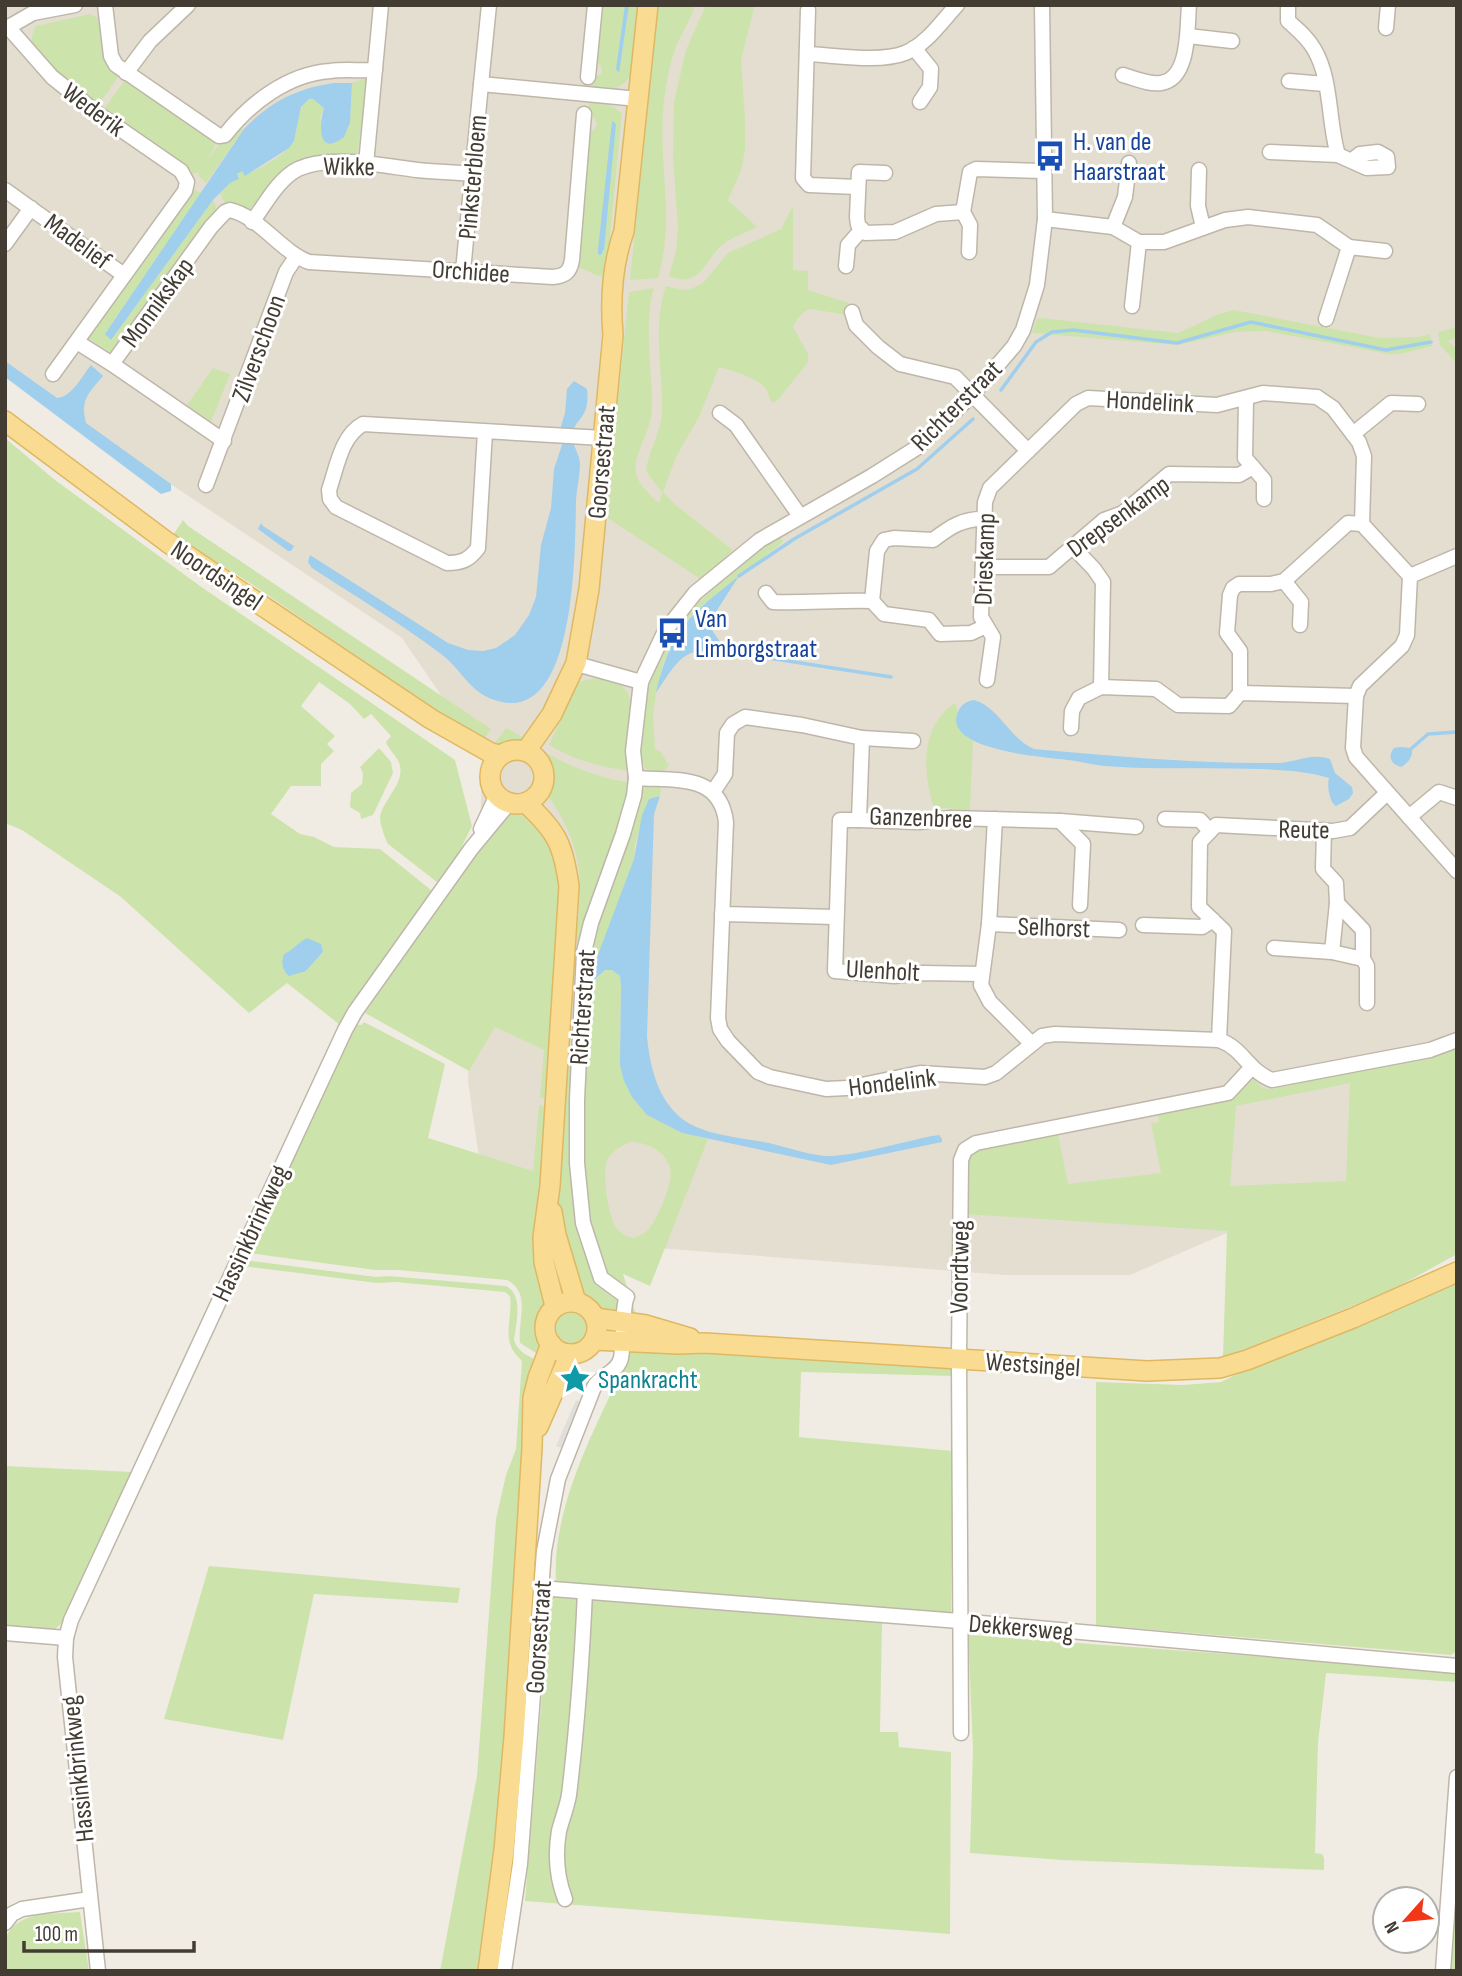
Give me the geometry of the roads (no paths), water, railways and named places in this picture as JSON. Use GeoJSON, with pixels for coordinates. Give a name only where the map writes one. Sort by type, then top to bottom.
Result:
{"type":"FeatureCollection","features":[{"type":"Feature","properties":{"kind":"main road","name":"Goorsestraat"},"geometry":{"type":"LineString","coordinates":[[532,755],[580,664],[589,589],[594,438],[623,291],[626,258],[624,231],[648,5]]}},
{"type":"Feature","properties":{"kind":"main road","name":"Noordsingel"},"geometry":{"type":"LineString","coordinates":[[6,422],[167,542],[431,719],[491,753],[495,762]]}},
{"type":"Feature","properties":{"kind":"main road"},"geometry":{"type":"LineString","coordinates":[[518,798],[544,775],[532,755],[510,750],[495,762],[490,780],[518,798],[554,833],[563,848],[569,886],[550,1185],[545,1215],[546,1273],[555,1306]]}},
{"type":"Feature","properties":{"kind":"main road"},"geometry":{"type":"LineString","coordinates":[[550,1185],[556,1235],[576,1302]]}},
{"type":"Feature","properties":{"kind":"main road","name":"Westsingel"},"geometry":{"type":"LineString","coordinates":[[1353,1318],[1383,1297],[1457,1258]]}},
{"type":"Feature","properties":{"kind":"main road","name":"Westsingel"},"geometry":{"type":"LineString","coordinates":[[595,1318],[624,1332],[678,1345],[705,1343],[1146,1371],[1198,1370],[1247,1360],[1353,1318],[1457,1272]]}},
{"type":"Feature","properties":{"kind":"main road"},"geometry":{"type":"LineString","coordinates":[[576,1302],[584,1305],[595,1318],[597,1326],[594,1340],[584,1350],[570,1354],[559,1351],[551,1344],[545,1334],[545,1321],[555,1306],[576,1302]]}},
{"type":"Feature","properties":{"kind":"main road","name":"Westsingel"},"geometry":{"type":"LineString","coordinates":[[594,1340],[624,1332]]}},
{"type":"Feature","properties":{"kind":"main road","name":"Goorsestraat"},"geometry":{"type":"LineString","coordinates":[[488,1971],[512,1762],[534,1392],[551,1344]]}},
{"type":"Feature","properties":{"kind":"main road","name":"Goorsestraat"},"geometry":{"type":"LineString","coordinates":[[532,1448],[539,1420],[570,1354]]}},
{"type":"Feature","properties":{"kind":"street"},"geometry":{"type":"LineString","coordinates":[[7,28],[33,9],[75,5]]}},
{"type":"Feature","properties":{"kind":"street"},"geometry":{"type":"LineString","coordinates":[[105,5],[111,56],[116,65],[219,136],[225,135],[238,118],[254,104],[287,83],[329,71],[375,71]]}},
{"type":"Feature","properties":{"kind":"street"},"geometry":{"type":"LineString","coordinates":[[126,73],[150,41],[188,5]]}},
{"type":"Feature","properties":{"kind":"street"},"geometry":{"type":"LineString","coordinates":[[366,164],[381,5]]}},
{"type":"Feature","properties":{"kind":"street","name":"Pinksterbloem"},"geometry":{"type":"LineString","coordinates":[[463,271],[489,5]]}},
{"type":"Feature","properties":{"kind":"street"},"geometry":{"type":"LineString","coordinates":[[588,77],[595,5]]}},
{"type":"Feature","properties":{"kind":"street"},"geometry":{"type":"LineString","coordinates":[[807,54],[880,57],[899,55],[914,48],[957,5]]}},
{"type":"Feature","properties":{"kind":"street","name":"Richterstraat"},"geometry":{"type":"LineString","coordinates":[[624,1332],[624,1301],[627,1297],[601,1278],[583,1223],[577,1163],[577,1100],[582,966],[586,939],[629,818],[636,778],[634,751],[641,682],[665,631],[695,593],[760,540],[872,477],[918,447],[972,395],[1024,330],[1037,285],[1045,219],[1042,5]]}},
{"type":"Feature","properties":{"kind":"street"},"geometry":{"type":"LineString","coordinates":[[1123,75],[1159,84],[1171,79],[1179,70],[1188,36],[1189,5]]}},
{"type":"Feature","properties":{"kind":"street"},"geometry":{"type":"LineString","coordinates":[[1270,152],[1345,158],[1315,51],[1304,35],[1288,21],[1288,5]]}},
{"type":"Feature","properties":{"kind":"street"},"geometry":{"type":"LineString","coordinates":[[1386,28],[1388,5]]}},
{"type":"Feature","properties":{"kind":"street"},"geometry":{"type":"LineString","coordinates":[[808,10],[803,178],[809,185],[857,187]]}},
{"type":"Feature","properties":{"kind":"street","name":"Wederik"},"geometry":{"type":"LineString","coordinates":[[7,28],[52,77],[97,113],[181,171],[187,181]]}},
{"type":"Feature","properties":{"kind":"street"},"geometry":{"type":"LineString","coordinates":[[1188,36],[1232,41]]}},
{"type":"Feature","properties":{"kind":"street"},"geometry":{"type":"LineString","coordinates":[[914,48],[931,69],[930,87],[920,102]]}},
{"type":"Feature","properties":{"kind":"street"},"geometry":{"type":"LineString","coordinates":[[1289,81],[1325,84]]}},
{"type":"Feature","properties":{"kind":"street","name":"Pinksterbloem"},"geometry":{"type":"LineString","coordinates":[[481,85],[638,99]]}},
{"type":"Feature","properties":{"kind":"street","name":"Orchidee"},"geometry":{"type":"LineString","coordinates":[[230,210],[252,222],[296,257],[322,263],[553,277],[565,274],[570,269],[584,114]]}},
{"type":"Feature","properties":{"kind":"street","name":"Wikke"},"geometry":{"type":"LineString","coordinates":[[252,222],[279,186],[296,169],[322,163],[366,164],[471,174]]}},
{"type":"Feature","properties":{"kind":"street"},"geometry":{"type":"LineString","coordinates":[[1113,227],[1125,197],[1129,163]]}},
{"type":"Feature","properties":{"kind":"street"},"geometry":{"type":"LineString","coordinates":[[969,251],[970,225],[963,212],[970,172],[976,169],[1044,171]]}},
{"type":"Feature","properties":{"kind":"street"},"geometry":{"type":"LineString","coordinates":[[1199,170],[1198,206],[1203,227]]}},
{"type":"Feature","properties":{"kind":"street"},"geometry":{"type":"LineString","coordinates":[[886,173],[859,172],[857,217],[865,233],[895,232],[936,214],[963,212]]}},
{"type":"Feature","properties":{"kind":"street","name":"Monnikskap"},"geometry":{"type":"LineString","coordinates":[[53,374],[186,191],[187,181]]}},
{"type":"Feature","properties":{"kind":"street","name":"Madelief"},"geometry":{"type":"LineString","coordinates":[[5,190],[124,275]]}},
{"type":"Feature","properties":{"kind":"street","name":"Madelief"},"geometry":{"type":"LineString","coordinates":[[5,244],[31,208]]}},
{"type":"Feature","properties":{"kind":"street","name":"Monnikskap"},"geometry":{"type":"LineString","coordinates":[[78,342],[112,364],[211,227],[230,210]]}},
{"type":"Feature","properties":{"kind":"street"},"geometry":{"type":"LineString","coordinates":[[1045,219],[1113,227],[1139,242],[1164,242],[1203,227],[1248,217],[1317,225],[1349,247],[1385,251]]}},
{"type":"Feature","properties":{"kind":"street"},"geometry":{"type":"LineString","coordinates":[[846,266],[848,244],[862,229]]}},
{"type":"Feature","properties":{"kind":"street"},"geometry":{"type":"LineString","coordinates":[[1132,306],[1139,242]]}},
{"type":"Feature","properties":{"kind":"street"},"geometry":{"type":"LineString","coordinates":[[1326,318],[1349,247]]}},
{"type":"Feature","properties":{"kind":"street","name":"Zilverschoon"},"geometry":{"type":"LineString","coordinates":[[206,485],[286,272],[296,257]]}},
{"type":"Feature","properties":{"kind":"street"},"geometry":{"type":"LineString","coordinates":[[852,312],[856,325],[900,364],[955,377],[1028,451]]}},
{"type":"Feature","properties":{"kind":"street","name":"Zilverschoon"},"geometry":{"type":"LineString","coordinates":[[112,364],[224,441]]}},
{"type":"Feature","properties":{"kind":"street","name":"Hondelink"},"geometry":{"type":"LineString","coordinates":[[1028,451],[1076,404],[1088,398],[1217,405],[1263,393],[1317,397],[1333,408],[1359,442],[1364,456],[1362,524]]}},
{"type":"Feature","properties":{"kind":"street"},"geometry":{"type":"LineString","coordinates":[[1246,399],[1245,458],[1264,480],[1264,499]]}},
{"type":"Feature","properties":{"kind":"street"},"geometry":{"type":"LineString","coordinates":[[1353,434],[1391,403],[1418,404]]}},
{"type":"Feature","properties":{"kind":"street"},"geometry":{"type":"LineString","coordinates":[[720,413],[736,425],[800,516]]}},
{"type":"Feature","properties":{"kind":"street"},"geometry":{"type":"LineString","coordinates":[[485,432],[478,548],[471,558],[458,563],[447,563],[336,507],[330,499],[329,490],[348,437],[363,424],[594,438]]}},
{"type":"Feature","properties":{"kind":"street","name":"Drieskamp"},"geometry":{"type":"LineString","coordinates":[[986,680],[993,637],[981,618],[985,502],[990,488],[1028,451]]}},
{"type":"Feature","properties":{"kind":"street","name":"Drepsenkamp"},"geometry":{"type":"LineString","coordinates":[[984,567],[1049,568],[1104,520],[1123,513],[1169,474],[1239,475],[1253,467]]}},
{"type":"Feature","properties":{"kind":"street"},"geometry":{"type":"LineString","coordinates":[[872,601],[877,551],[884,540],[933,540],[970,518],[985,519]]}},
{"type":"Feature","properties":{"kind":"street"},"geometry":{"type":"LineString","coordinates":[[1071,728],[1072,710],[1079,698],[1101,687],[1156,689],[1178,705],[1229,706],[1240,694],[1240,651],[1227,634],[1233,588],[1239,583],[1271,584],[1284,581],[1348,523],[1362,524],[1410,576],[1407,635],[1402,646],[1360,686],[1356,696],[1353,748],[1356,757],[1457,871]]}},
{"type":"Feature","properties":{"kind":"street"},"geometry":{"type":"LineString","coordinates":[[1073,547],[1103,583],[1101,687]]}},
{"type":"Feature","properties":{"kind":"street"},"geometry":{"type":"LineString","coordinates":[[1410,576],[1457,556]]}},
{"type":"Feature","properties":{"kind":"street"},"geometry":{"type":"LineString","coordinates":[[1284,581],[1301,602],[1300,625]]}},
{"type":"Feature","properties":{"kind":"street"},"geometry":{"type":"LineString","coordinates":[[766,593],[773,602],[872,601],[884,614],[929,620],[940,634],[971,633],[986,626]]}},
{"type":"Feature","properties":{"kind":"street"},"geometry":{"type":"LineString","coordinates":[[580,664],[641,682]]}},
{"type":"Feature","properties":{"kind":"street"},"geometry":{"type":"LineString","coordinates":[[1240,694],[1356,696]]}},
{"type":"Feature","properties":{"kind":"street"},"geometry":{"type":"LineString","coordinates":[[636,778],[696,783],[713,792],[725,775],[727,733],[733,724],[745,717],[802,725],[862,738],[913,741]]}},
{"type":"Feature","properties":{"kind":"street","name":"Ganzenbree"},"geometry":{"type":"LineString","coordinates":[[862,738],[859,820],[919,822],[951,818],[995,819],[1136,827]]}},
{"type":"Feature","properties":{"kind":"street","name":"Hondelink"},"geometry":{"type":"LineString","coordinates":[[713,792],[724,808],[726,822],[718,1018],[720,1029],[753,1067],[770,1077],[826,1089],[846,1088],[920,1073],[985,1077],[996,1073],[1042,1036],[1055,1034],[1219,1040]]}},
{"type":"Feature","properties":{"kind":"street"},"geometry":{"type":"LineString","coordinates":[[1409,817],[1439,792],[1457,798]]}},
{"type":"Feature","properties":{"kind":"street","name":"Reute"},"geometry":{"type":"LineString","coordinates":[[1165,819],[1200,820],[1210,831],[1216,825],[1324,830],[1350,828],[1387,793]]}},
{"type":"Feature","properties":{"kind":"street","name":"Hassinkbrinkweg"},"geometry":{"type":"LineString","coordinates":[[98,1971],[67,1671],[66,1638],[71,1620],[345,1030],[471,849],[518,798]]}},
{"type":"Feature","properties":{"kind":"street","name":"Selhorst"},"geometry":{"type":"LineString","coordinates":[[995,819],[989,924],[981,985],[990,1002],[1031,1043]]}},
{"type":"Feature","properties":{"kind":"street","name":"Ulenholt"},"geometry":{"type":"LineString","coordinates":[[859,820],[840,820],[835,971],[894,976],[923,973],[982,974]]}},
{"type":"Feature","properties":{"kind":"street"},"geometry":{"type":"LineString","coordinates":[[1060,821],[1083,844],[1080,905]]}},
{"type":"Feature","properties":{"kind":"street"},"geometry":{"type":"LineString","coordinates":[[1324,830],[1323,869],[1336,883],[1337,903],[1332,952]]}},
{"type":"Feature","properties":{"kind":"street"},"geometry":{"type":"LineString","coordinates":[[1210,831],[1200,842],[1199,907],[1224,931],[1219,1040],[1231,1044],[1262,1076],[1272,1080],[1430,1051],[1457,1040]]}},
{"type":"Feature","properties":{"kind":"street"},"geometry":{"type":"LineString","coordinates":[[1337,903],[1363,930],[1367,1003]]}},
{"type":"Feature","properties":{"kind":"street","name":"Ulenholt"},"geometry":{"type":"LineString","coordinates":[[722,914],[835,917]]}},
{"type":"Feature","properties":{"kind":"street"},"geometry":{"type":"LineString","coordinates":[[1143,925],[1202,927],[1213,920]]}},
{"type":"Feature","properties":{"kind":"street","name":"Selhorst"},"geometry":{"type":"LineString","coordinates":[[989,924],[1119,930]]}},
{"type":"Feature","properties":{"kind":"street"},"geometry":{"type":"LineString","coordinates":[[1274,948],[1332,952],[1363,959]]}},
{"type":"Feature","properties":{"kind":"street","name":"Voordtweg"},"geometry":{"type":"LineString","coordinates":[[961,1733],[958,1359],[961,1160],[965,1150],[976,1143],[1026,1132],[1228,1093],[1252,1067]]}},
{"type":"Feature","properties":{"kind":"street","name":"Goorsestraat"},"geometry":{"type":"LineString","coordinates":[[504,1971],[520,1864],[540,1588],[547,1531],[558,1479],[596,1383],[619,1364],[624,1332]]}},
{"type":"Feature","properties":{"kind":"street","name":"Dekkersweg"},"geometry":{"type":"LineString","coordinates":[[540,1588],[959,1621],[1457,1666]]}},
{"type":"Feature","properties":{"kind":"street"},"geometry":{"type":"LineString","coordinates":[[565,1899],[559,1883],[559,1830],[569,1794],[585,1592]]}},
{"type":"Feature","properties":{"kind":"street"},"geometry":{"type":"LineString","coordinates":[[5,1633],[66,1638]]}},
{"type":"Feature","properties":{"kind":"street"},"geometry":{"type":"LineString","coordinates":[[1443,1971],[1457,1777]]}},
{"type":"Feature","properties":{"kind":"street"},"geometry":{"type":"LineString","coordinates":[[5,1923],[12,1914],[22,1909],[90,1899]]}},
{"type":"Feature","properties":{"kind":"water"},"geometry":{"type":"Polygon","coordinates":[[[625,5],[629,5],[619,73],[616,69],[625,5]]]}},
{"type":"Feature","properties":{"kind":"water"},"geometry":{"type":"Polygon","coordinates":[[[352,83],[350,123],[344,137],[329,144],[324,141],[321,122],[324,108],[309,99],[301,107],[294,141],[289,148],[245,176],[242,171],[237,174],[239,179],[230,183],[213,200],[111,340],[105,334],[244,129],[264,111],[285,98],[308,88],[352,83]]]}},
{"type":"Feature","properties":{"kind":"water"},"geometry":{"type":"Polygon","coordinates":[[[612,121],[616,124],[604,249],[601,255],[598,254],[598,249],[612,121]]]}},
{"type":"Feature","properties":{"kind":"water"},"geometry":{"type":"Polygon","coordinates":[[[5,361],[57,398],[72,390],[91,365],[103,376],[85,402],[86,423],[171,484],[171,491],[161,494],[5,377],[5,361]]]}},
{"type":"Feature","properties":{"kind":"water"},"geometry":{"type":"Polygon","coordinates":[[[574,381],[587,389],[587,406],[573,433],[580,468],[567,624],[558,657],[545,684],[527,700],[502,702],[482,694],[441,654],[312,568],[308,562],[310,555],[448,643],[468,650],[496,648],[515,635],[529,615],[536,597],[541,545],[551,508],[554,469],[563,442],[561,426],[567,389],[574,381]]]}},
{"type":"Feature","properties":{"kind":"water"},"geometry":{"type":"Polygon","coordinates":[[[261,523],[294,546],[291,551],[258,529],[261,523]]]}},
{"type":"Feature","properties":{"kind":"water"},"geometry":{"type":"Polygon","coordinates":[[[739,576],[712,618],[710,627],[722,645],[741,654],[698,651],[689,654],[674,667],[656,693],[669,653],[684,625],[739,576]]]}},
{"type":"Feature","properties":{"kind":"water"},"geometry":{"type":"Polygon","coordinates":[[[974,700],[990,709],[1018,738],[1034,749],[1216,762],[1277,763],[1323,757],[1330,759],[1335,773],[1352,787],[1353,793],[1349,799],[1336,806],[1329,793],[1329,778],[1312,774],[1286,770],[1105,766],[999,750],[965,736],[957,725],[961,707],[974,700]]]}},
{"type":"Feature","properties":{"kind":"water"},"geometry":{"type":"Polygon","coordinates":[[[1394,748],[1412,748],[1410,759],[1401,767],[1393,762],[1391,757],[1394,748]]]}},
{"type":"Feature","properties":{"kind":"water"},"geometry":{"type":"Polygon","coordinates":[[[660,796],[654,814],[647,1036],[658,1086],[671,1107],[690,1124],[708,1131],[817,1155],[856,1153],[939,1135],[942,1142],[831,1165],[682,1133],[647,1115],[632,1097],[620,1065],[620,976],[612,970],[605,970],[593,981],[596,960],[634,859],[642,815],[649,799],[660,796]]]}},
{"type":"Feature","properties":{"kind":"water"},"geometry":{"type":"Polygon","coordinates":[[[307,938],[321,944],[323,952],[306,971],[289,976],[283,966],[284,954],[307,938]]]}},
{"type":"Feature","properties":{"kind":"waterway"},"geometry":{"type":"LineString","coordinates":[[1001,390],[1036,342],[1052,332],[1073,330],[1177,343],[1251,322],[1386,350],[1431,342]]}},
{"type":"Feature","properties":{"kind":"waterway"},"geometry":{"type":"LineString","coordinates":[[739,576],[794,539],[917,469],[973,419]]}},
{"type":"Feature","properties":{"kind":"waterway"},"geometry":{"type":"LineString","coordinates":[[742,654],[891,677]]}},
{"type":"Feature","properties":{"kind":"waterway"},"geometry":{"type":"LineString","coordinates":[[1412,748],[1428,734],[1457,732]]}},
{"type":"Feature","properties":{"kind":"place","name":"H. van de Haarstraat"},"geometry":{"type":"Point","coordinates":[1050,156]}},
{"type":"Feature","properties":{"kind":"place","name":"Van Limborgstraat"},"geometry":{"type":"Point","coordinates":[672,633]}},
{"type":"Feature","properties":{"kind":"place","name":"Spankracht"},"geometry":{"type":"Point","coordinates":[575,1379]}}]}
